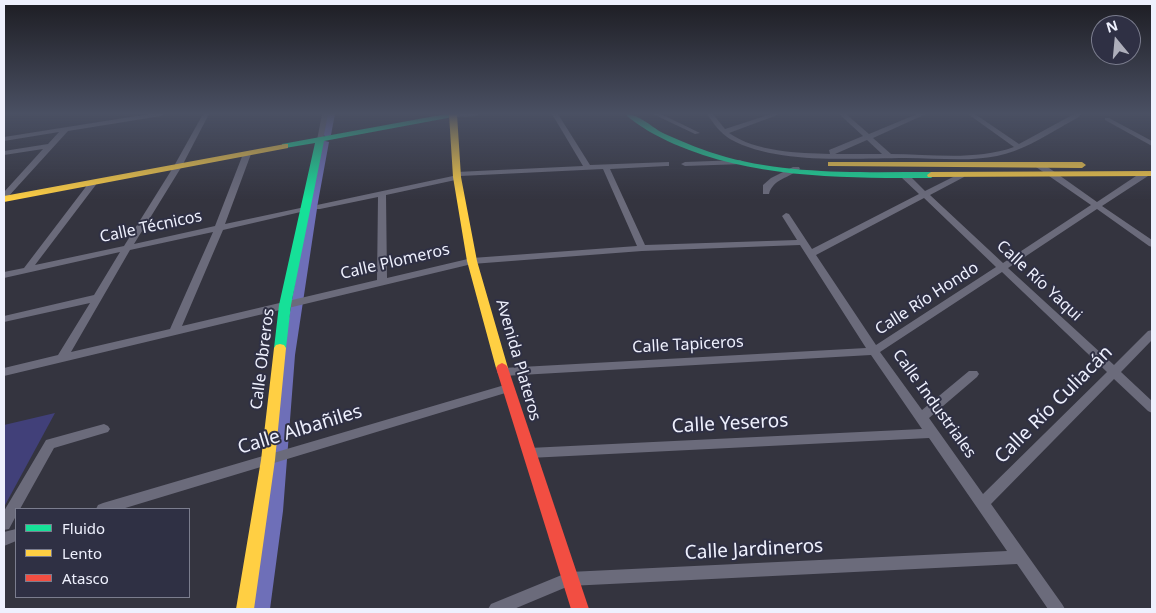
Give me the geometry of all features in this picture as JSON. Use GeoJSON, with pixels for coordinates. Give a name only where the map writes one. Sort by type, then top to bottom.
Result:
{"type":"FeatureCollection","features":[{"type":"Feature","properties":{"kind":"street"},"geometry":{"type":"LineString","coordinates":[[4,198],[53,143]]}},
{"type":"Feature","properties":{"kind":"street"},"geometry":{"type":"LineString","coordinates":[[62,358],[191,143]]}},
{"type":"Feature","properties":{"kind":"street"},"geometry":{"type":"LineString","coordinates":[[4,198],[307,143]]}},
{"type":"Feature","properties":{"kind":"street","name":"Calle Obreros"},"geometry":{"type":"LineString","coordinates":[[245,609],[271,459],[288,304],[319,143]]}},
{"type":"Feature","properties":{"kind":"street","name":"Avenida Plateros"},"geometry":{"type":"LineString","coordinates":[[454,143],[456,175],[472,261],[503,372],[580,609]]}},
{"type":"Feature","properties":{"kind":"street"},"geometry":{"type":"LineString","coordinates":[[572,143],[587,167]]}},
{"type":"Feature","properties":{"kind":"street"},"geometry":{"type":"LineString","coordinates":[[679,143],[740,162],[829,173],[1054,175],[1150,172]]}},
{"type":"Feature","properties":{"kind":"street"},"geometry":{"type":"LineString","coordinates":[[697,143],[726,152],[763,160],[796,163],[941,160],[987,156],[999,154],[1024,143]]}},
{"type":"Feature","properties":{"kind":"street"},"geometry":{"type":"LineString","coordinates":[[744,143],[776,151],[826,155],[888,155],[941,160],[1150,172]]}},
{"type":"Feature","properties":{"kind":"street"},"geometry":{"type":"LineString","coordinates":[[826,155],[856,143]]}},
{"type":"Feature","properties":{"kind":"street"},"geometry":{"type":"LineString","coordinates":[[873,143],[888,155]]}},
{"type":"Feature","properties":{"kind":"street"},"geometry":{"type":"LineString","coordinates":[[1013,143],[1018,146]]}},
{"type":"Feature","properties":{"kind":"street"},"geometry":{"type":"LineString","coordinates":[[4,153],[50,146]]}},
{"type":"Feature","properties":{"kind":"street"},"geometry":{"type":"LineString","coordinates":[[174,332],[219,228],[248,154]]}},
{"type":"Feature","properties":{"kind":"street"},"geometry":{"type":"LineString","coordinates":[[685,164],[740,162]]}},
{"type":"Feature","properties":{"kind":"street"},"geometry":{"type":"LineString","coordinates":[[320,207],[456,175],[666,164]]}},
{"type":"Feature","properties":{"kind":"street"},"geometry":{"type":"LineString","coordinates":[[1039,165],[1152,244]]}},
{"type":"Feature","properties":{"kind":"street"},"geometry":{"type":"LineString","coordinates":[[605,166],[642,248]]}},
{"type":"Feature","properties":{"kind":"street"},"geometry":{"type":"LineString","coordinates":[[766,192],[766,187],[774,180],[796,169]]}},
{"type":"Feature","properties":{"kind":"street","name":"Calle Río Hondo"},"geometry":{"type":"LineString","coordinates":[[874,351],[1150,172]]}},
{"type":"Feature","properties":{"kind":"street","name":"Calle Río Yaqui"},"geometry":{"type":"LineString","coordinates":[[904,175],[1152,408]]}},
{"type":"Feature","properties":{"kind":"street"},"geometry":{"type":"LineString","coordinates":[[810,254],[961,175]]}},
{"type":"Feature","properties":{"kind":"street"},"geometry":{"type":"LineString","coordinates":[[27,270],[94,182]]}},
{"type":"Feature","properties":{"kind":"street"},"geometry":{"type":"LineString","coordinates":[[382,193],[382,282]]}},
{"type":"Feature","properties":{"kind":"street","name":"Calle Técnicos"},"geometry":{"type":"LineString","coordinates":[[4,275],[305,209]]}},
{"type":"Feature","properties":{"kind":"street","name":"Calle Industriales"},"geometry":{"type":"LineString","coordinates":[[786,216],[874,351],[1057,609]]}},
{"type":"Feature","properties":{"kind":"street","name":"Calle Plomeros"},"geometry":{"type":"LineString","coordinates":[[4,372],[472,261],[642,248],[802,242]]}},
{"type":"Feature","properties":{"kind":"street"},"geometry":{"type":"LineString","coordinates":[[4,319],[97,298]]}},
{"type":"Feature","properties":{"kind":"street","name":"Calle Río Culiacán"},"geometry":{"type":"LineString","coordinates":[[983,503],[1152,334]]}},
{"type":"Feature","properties":{"kind":"street","name":"Calle Tapiceros"},"geometry":{"type":"LineString","coordinates":[[503,372],[874,351]]}},
{"type":"Feature","properties":{"kind":"street"},"geometry":{"type":"LineString","coordinates":[[921,418],[973,374]]}},
{"type":"Feature","properties":{"kind":"street","name":"Calle Albañiles"},"geometry":{"type":"LineString","coordinates":[[105,508],[508,388]]}},
{"type":"Feature","properties":{"kind":"street"},"geometry":{"type":"LineString","coordinates":[[4,524],[50,444],[104,429]]}},
{"type":"Feature","properties":{"kind":"street","name":"Calle Yeseros"},"geometry":{"type":"LineString","coordinates":[[529,453],[932,433]]}},
{"type":"Feature","properties":{"kind":"street","name":"Calle Jardineros"},"geometry":{"type":"LineString","coordinates":[[496,609],[569,579],[1021,557]]}},
{"type":"Feature","properties":{"kind":"shaded area"},"geometry":{"type":"Polygon","coordinates":[[[55,413],[4,507],[4,425],[55,413]]]}},
{"type":"Feature","properties":{"kind":"waterway"},"geometry":{"type":"LineString","coordinates":[[261,609],[275,511],[289,355],[313,202],[325,143]]}},
{"type":"Feature","properties":{"kind":"traffic: fast"},"geometry":{"type":"LineString","coordinates":[[285,146],[303,143]]}},
{"type":"Feature","properties":{"kind":"traffic: fast"},"geometry":{"type":"LineString","coordinates":[[280,348],[285,305],[319,143]]}},
{"type":"Feature","properties":{"kind":"traffic: fast"},"geometry":{"type":"LineString","coordinates":[[678,143],[725,159],[793,171],[862,175],[931,175]]}},
{"type":"Feature","properties":{"kind":"traffic: slow"},"geometry":{"type":"LineString","coordinates":[[455,143],[457,177],[472,261],[502,368]]}},
{"type":"Feature","properties":{"kind":"traffic: slow"},"geometry":{"type":"LineString","coordinates":[[4,199],[285,146]]}},
{"type":"Feature","properties":{"kind":"traffic: slow"},"geometry":{"type":"LineString","coordinates":[[831,164],[1082,165]]}},
{"type":"Feature","properties":{"kind":"traffic: slow"},"geometry":{"type":"LineString","coordinates":[[931,175],[1152,174]]}},
{"type":"Feature","properties":{"kind":"traffic: slow"},"geometry":{"type":"LineString","coordinates":[[245,609],[268,460],[280,348]]}},
{"type":"Feature","properties":{"kind":"traffic: jam"},"geometry":{"type":"LineString","coordinates":[[502,368],[580,609]]}}]}
